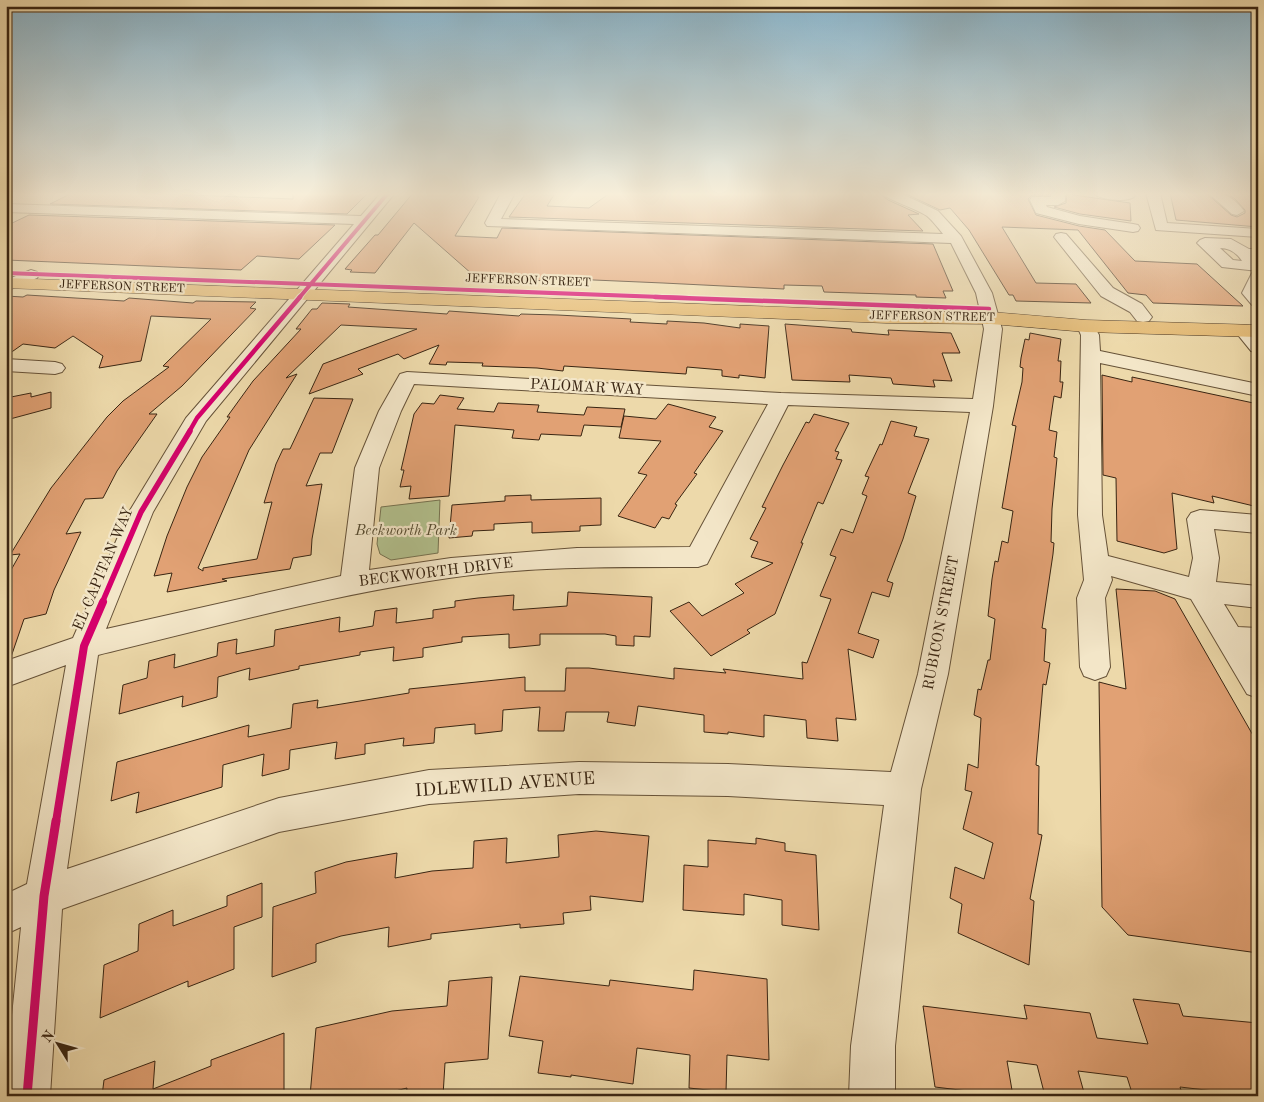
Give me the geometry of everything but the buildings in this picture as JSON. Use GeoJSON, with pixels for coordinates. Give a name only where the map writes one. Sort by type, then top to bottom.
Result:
{"type":"FeatureCollection","features":[{"type":"Feature","properties":{"kind":"main road","name":"JEFFERSON STREET"},"geometry":{"type":"LineString","coordinates":[[8,281],[31,275],[857,316],[990,314],[1143,317],[1253,328]]}},
{"type":"Feature","properties":{"kind":"main road","name":"JEFFERSON STREET"},"geometry":{"type":"LineString","coordinates":[[8,281],[305,289]]}},
{"type":"Feature","properties":{"kind":"main road","name":"JEFFERSON STREET"},"geometry":{"type":"LineString","coordinates":[[990,314],[1086,326],[1253,328]]}},
{"type":"Feature","properties":{"kind":"street","name":"EL CAPITAN WAY"},"geometry":{"type":"LineString","coordinates":[[28,1096],[44,896],[84,646],[141,512],[197,418],[343,244]]}},
{"type":"Feature","properties":{"kind":"street","name":"RUBICON STREET"},"geometry":{"type":"LineString","coordinates":[[872,1096],[873,1046],[904,789],[933,674],[982,406],[994,329],[984,293],[959,244]]}},
{"type":"Feature","properties":{"kind":"street"},"geometry":{"type":"LineString","coordinates":[[1067,244],[1107,292],[1136,308],[1143,317]]}},
{"type":"Feature","properties":{"kind":"street"},"geometry":{"type":"LineString","coordinates":[[1255,265],[1250,293],[1258,301]]}},
{"type":"Feature","properties":{"kind":"street"},"geometry":{"type":"LineString","coordinates":[[1086,326],[1090,334],[1090,515],[1098,580],[1091,598],[1095,667]]}},
{"type":"Feature","properties":{"kind":"street"},"geometry":{"type":"LineString","coordinates":[[1253,328],[1258,347]]}},
{"type":"Feature","properties":{"kind":"street"},"geometry":{"type":"LineString","coordinates":[[1089,355],[1258,390]]}},
{"type":"Feature","properties":{"kind":"street"},"geometry":{"type":"LineString","coordinates":[[6,365],[55,368]]}},
{"type":"Feature","properties":{"kind":"street","name":"PALOMAR WAY"},"geometry":{"type":"LineString","coordinates":[[354,583],[366,468],[390,411],[407,378],[782,399],[982,406]]}},
{"type":"Feature","properties":{"kind":"street","name":"BECKWORTH DRIVE"},"geometry":{"type":"LineString","coordinates":[[6,674],[84,646],[354,583],[451,568],[576,558],[698,557],[782,399]]}},
{"type":"Feature","properties":{"kind":"street"},"geometry":{"type":"LineString","coordinates":[[1258,524],[1200,519],[1206,558],[1201,591],[1258,684]]}},
{"type":"Feature","properties":{"kind":"street"},"geometry":{"type":"LineString","coordinates":[[1096,562],[1201,591],[1258,597]]}},
{"type":"Feature","properties":{"kind":"street"},"geometry":{"type":"LineString","coordinates":[[1229,638],[1258,640]]}},
{"type":"Feature","properties":{"kind":"street","name":"IDLEWILD AVENUE"},"geometry":{"type":"LineString","coordinates":[[6,914],[44,896],[279,815],[428,787],[579,778],[728,780],[904,789]]}},
{"type":"Feature","properties":{"kind":"green space","name":"Beckworth Park"},"geometry":{"type":"Polygon","coordinates":[[[440,500],[438,553],[391,560],[380,554],[377,544],[381,507],[440,500]]]}},
{"type":"Feature","properties":{"kind":"cycle path"},"geometry":{"type":"LineString","coordinates":[[27,1096],[44,896],[84,646],[141,512],[197,418],[344,244]]}},
{"type":"Feature","properties":{"kind":"cycle path"},"geometry":{"type":"LineString","coordinates":[[6,273],[989,309]]}}]}
